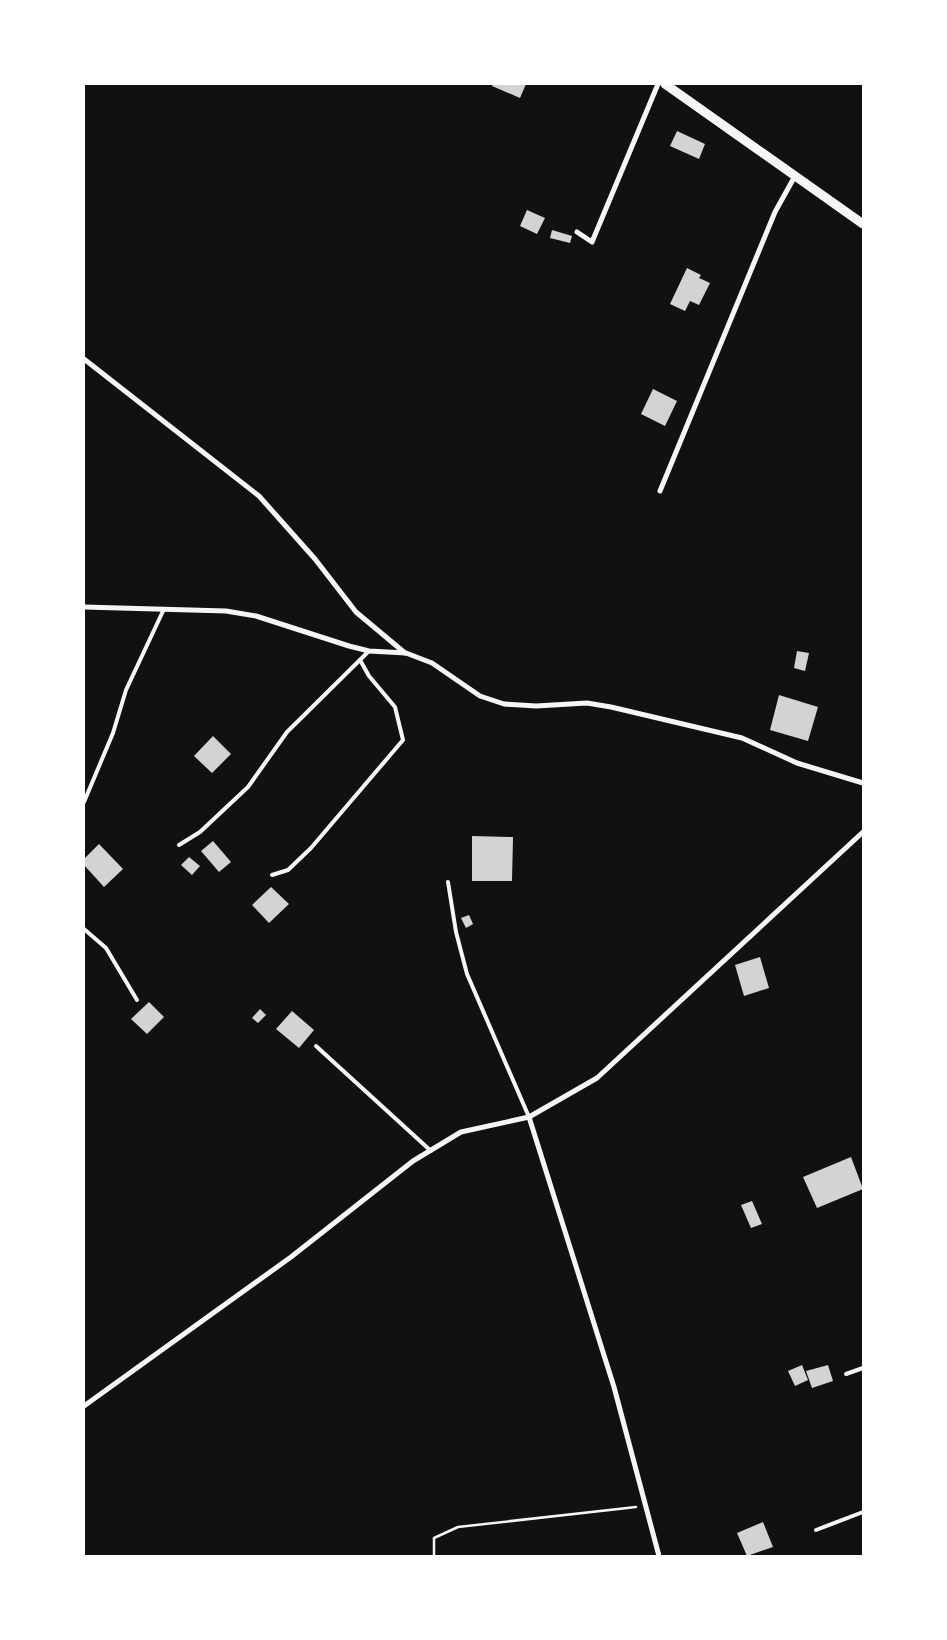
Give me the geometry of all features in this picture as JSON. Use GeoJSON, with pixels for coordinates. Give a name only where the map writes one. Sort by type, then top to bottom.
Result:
{"type":"FeatureCollection","features":[{"type":"Feature","properties":{"kind":"street"},"geometry":{"type":"LineString","coordinates":[[577,232],[592,242],[658,84]]}},
{"type":"Feature","properties":{"kind":"street"},"geometry":{"type":"LineString","coordinates":[[665,84],[863,224]]}},
{"type":"Feature","properties":{"kind":"street"},"geometry":{"type":"LineString","coordinates":[[660,491],[776,212],[795,176]]}},
{"type":"Feature","properties":{"kind":"street"},"geometry":{"type":"LineString","coordinates":[[84,359],[259,496],[315,559],[356,612],[406,653]]}},
{"type":"Feature","properties":{"kind":"street"},"geometry":{"type":"LineString","coordinates":[[84,607],[226,611],[256,616],[369,651],[406,653],[432,663],[480,696],[504,704],[536,706],[587,703],[610,707],[742,738],[797,763],[863,783]]}},
{"type":"Feature","properties":{"kind":"street"},"geometry":{"type":"LineString","coordinates":[[84,1406],[291,1257],[413,1161],[462,1132],[529,1116],[597,1078],[863,832]]}},
{"type":"Feature","properties":{"kind":"street"},"geometry":{"type":"LineString","coordinates":[[529,1116],[614,1387],[659,1556]]}},
{"type":"Feature","properties":{"kind":"lane"},"geometry":{"type":"LineString","coordinates":[[84,802],[113,733],[126,690],[164,609]]}},
{"type":"Feature","properties":{"kind":"lane"},"geometry":{"type":"LineString","coordinates":[[179,845],[200,832],[248,787],[287,732],[369,651]]}},
{"type":"Feature","properties":{"kind":"lane"},"geometry":{"type":"LineString","coordinates":[[272,875],[288,870],[311,848],[403,740],[394,707],[369,676],[360,660]]}},
{"type":"Feature","properties":{"kind":"lane"},"geometry":{"type":"LineString","coordinates":[[448,882],[456,932],[467,974],[529,1116]]}},
{"type":"Feature","properties":{"kind":"lane"},"geometry":{"type":"LineString","coordinates":[[84,929],[106,948],[137,1000]]}},
{"type":"Feature","properties":{"kind":"lane"},"geometry":{"type":"LineString","coordinates":[[316,1046],[431,1151]]}},
{"type":"Feature","properties":{"kind":"lane"},"geometry":{"type":"LineString","coordinates":[[846,1374],[863,1368]]}},
{"type":"Feature","properties":{"kind":"lane"},"geometry":{"type":"LineString","coordinates":[[816,1530],[863,1512]]}},
{"type":"Feature","properties":{"kind":"path"},"geometry":{"type":"LineString","coordinates":[[434,1556],[434,1538],[458,1527],[645,1506]]}},
{"type":"Feature","properties":{"kind":"building"},"geometry":{"type":"Polygon","coordinates":[[[493,84],[526,84],[520,98],[492,86],[493,84]]]}},
{"type":"Feature","properties":{"kind":"building"},"geometry":{"type":"Polygon","coordinates":[[[677,131],[705,144],[699,159],[670,146],[677,131]]]}},
{"type":"Feature","properties":{"kind":"building"},"geometry":{"type":"Polygon","coordinates":[[[527,210],[545,218],[537,234],[520,226],[527,210]]]}},
{"type":"Feature","properties":{"kind":"building"},"geometry":{"type":"Polygon","coordinates":[[[552,230],[572,236],[570,243],[550,238],[552,230]]]}},
{"type":"Feature","properties":{"kind":"building"},"geometry":{"type":"Polygon","coordinates":[[[687,268],[701,275],[699,278],[710,283],[699,305],[690,301],[685,311],[670,304],[687,268]]]}},
{"type":"Feature","properties":{"kind":"building"},"geometry":{"type":"Polygon","coordinates":[[[653,389],[677,401],[665,426],[641,414],[653,389]]]}},
{"type":"Feature","properties":{"kind":"building"},"geometry":{"type":"Polygon","coordinates":[[[797,651],[809,653],[805,671],[794,668],[797,651]]]}},
{"type":"Feature","properties":{"kind":"building"},"geometry":{"type":"Polygon","coordinates":[[[779,695],[818,707],[808,741],[770,730],[779,695]]]}},
{"type":"Feature","properties":{"kind":"building"},"geometry":{"type":"Polygon","coordinates":[[[213,736],[231,754],[212,773],[194,756],[213,736]]]}},
{"type":"Feature","properties":{"kind":"building"},"geometry":{"type":"Polygon","coordinates":[[[472,836],[513,837],[512,881],[472,881],[472,836]]]}},
{"type":"Feature","properties":{"kind":"building"},"geometry":{"type":"Polygon","coordinates":[[[213,841],[231,862],[219,872],[201,851],[213,841]]]}},
{"type":"Feature","properties":{"kind":"building"},"geometry":{"type":"Polygon","coordinates":[[[99,844],[123,869],[104,887],[84,865],[84,859],[99,844]]]}},
{"type":"Feature","properties":{"kind":"building"},"geometry":{"type":"Polygon","coordinates":[[[189,857],[200,866],[192,875],[181,865],[189,857]]]}},
{"type":"Feature","properties":{"kind":"building"},"geometry":{"type":"Polygon","coordinates":[[[271,887],[289,904],[269,923],[252,905],[271,887]]]}},
{"type":"Feature","properties":{"kind":"building"},"geometry":{"type":"Polygon","coordinates":[[[469,915],[473,924],[466,928],[461,918],[469,915]]]}},
{"type":"Feature","properties":{"kind":"building"},"geometry":{"type":"Polygon","coordinates":[[[760,957],[769,988],[744,996],[735,965],[760,957]]]}},
{"type":"Feature","properties":{"kind":"building"},"geometry":{"type":"Polygon","coordinates":[[[149,1002],[164,1017],[147,1034],[131,1019],[149,1002]]]}},
{"type":"Feature","properties":{"kind":"building"},"geometry":{"type":"Polygon","coordinates":[[[260,1009],[266,1015],[258,1023],[252,1018],[260,1009]]]}},
{"type":"Feature","properties":{"kind":"building"},"geometry":{"type":"Polygon","coordinates":[[[292,1011],[314,1030],[299,1048],[276,1029],[292,1011]]]}},
{"type":"Feature","properties":{"kind":"building"},"geometry":{"type":"Polygon","coordinates":[[[851,1157],[863,1189],[817,1208],[803,1177],[851,1157]]]}},
{"type":"Feature","properties":{"kind":"building"},"geometry":{"type":"Polygon","coordinates":[[[752,1201],[762,1224],[751,1228],[741,1205],[752,1201]]]}},
{"type":"Feature","properties":{"kind":"building"},"geometry":{"type":"Polygon","coordinates":[[[802,1365],[808,1380],[795,1386],[788,1371],[802,1365]]]}},
{"type":"Feature","properties":{"kind":"building"},"geometry":{"type":"Polygon","coordinates":[[[828,1365],[833,1381],[812,1388],[806,1371],[828,1365]]]}},
{"type":"Feature","properties":{"kind":"building"},"geometry":{"type":"Polygon","coordinates":[[[763,1522],[773,1547],[747,1556],[737,1533],[763,1522]]]}}]}
